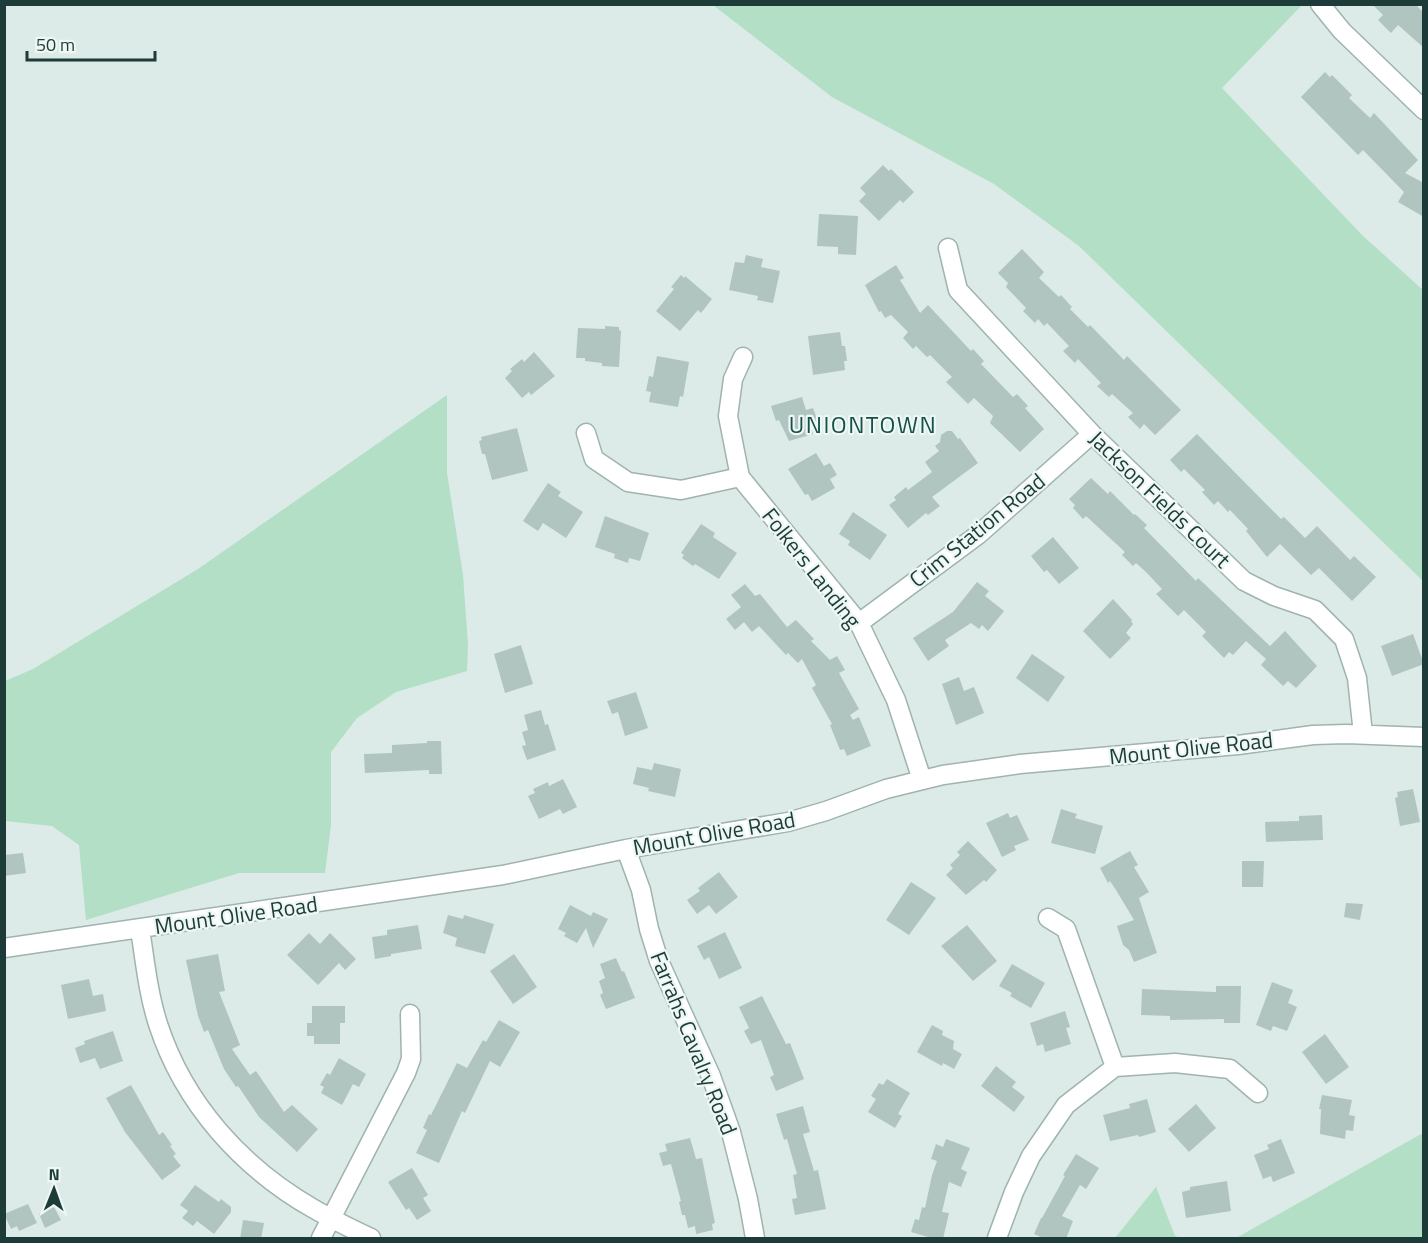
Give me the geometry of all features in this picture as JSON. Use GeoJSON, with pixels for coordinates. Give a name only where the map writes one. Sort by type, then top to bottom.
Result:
{"type":"FeatureCollection","features":[{"type":"Feature","properties":{"kind":"street"},"geometry":{"type":"LineString","coordinates":[[1320,4],[1342,31],[1424,110]]}},
{"type":"Feature","properties":{"kind":"street","name":"Jackson Fields Court"},"geometry":{"type":"LineString","coordinates":[[948,248],[958,291],[1092,434],[1244,581],[1274,596],[1315,610],[1344,639],[1357,678],[1363,734]]}},
{"type":"Feature","properties":{"kind":"street","name":"Folkers Landing"},"geometry":{"type":"LineString","coordinates":[[743,357],[733,379],[728,416],[740,477],[859,623],[896,700],[922,780]]}},
{"type":"Feature","properties":{"kind":"street"},"geometry":{"type":"LineString","coordinates":[[586,433],[594,459],[628,482],[681,490],[740,477]]}},
{"type":"Feature","properties":{"kind":"street","name":"Crim Station Road"},"geometry":{"type":"LineString","coordinates":[[859,623],[979,534],[1092,434]]}},
{"type":"Feature","properties":{"kind":"street","name":"Mount Olive Road"},"geometry":{"type":"LineString","coordinates":[[4,948],[469,881],[626,849],[788,822],[886,789],[922,780],[1020,764],[1238,746],[1312,735],[1363,734],[1424,737]]}},
{"type":"Feature","properties":{"kind":"street","name":"Farrahs Cavalry Road"},"geometry":{"type":"LineString","coordinates":[[626,849],[641,890],[660,961],[711,1076],[731,1132],[748,1199],[755,1239]]}},
{"type":"Feature","properties":{"kind":"street"},"geometry":{"type":"LineString","coordinates":[[1048,918],[1066,929],[1115,1067]]}},
{"type":"Feature","properties":{"kind":"street"},"geometry":{"type":"LineString","coordinates":[[140,929],[158,1024],[173,1062],[196,1101],[225,1139],[255,1168],[277,1185],[371,1239]]}},
{"type":"Feature","properties":{"kind":"street"},"geometry":{"type":"LineString","coordinates":[[321,1239],[406,1073],[411,1059],[410,1014]]}},
{"type":"Feature","properties":{"kind":"street"},"geometry":{"type":"LineString","coordinates":[[997,1239],[1014,1192],[1031,1156],[1048,1131],[1066,1106],[1115,1067],[1175,1063],[1230,1069],[1258,1093]]}},
{"type":"Feature","properties":{"kind":"green space"},"geometry":{"type":"Polygon","coordinates":[[[713,5],[1302,5],[1222,88],[1363,236],[1423,290],[1423,581],[1079,246],[994,184],[832,97],[713,5]]]}},
{"type":"Feature","properties":{"kind":"green space"},"geometry":{"type":"Polygon","coordinates":[[[447,395],[447,473],[463,575],[468,645],[467,671],[396,692],[357,718],[331,752],[331,825],[325,873],[239,873],[86,920],[79,845],[52,826],[5,821],[5,681],[33,669],[198,569],[447,395]]]}},
{"type":"Feature","properties":{"kind":"green space"},"geometry":{"type":"Polygon","coordinates":[[[1423,1133],[1423,1238],[1236,1238],[1423,1133]]]}},
{"type":"Feature","properties":{"kind":"green space"},"geometry":{"type":"Polygon","coordinates":[[[1156,1187],[1175,1236],[1181,1238],[1115,1238],[1156,1187]]]}},
{"type":"Feature","properties":{"kind":"building"},"geometry":{"type":"Polygon","coordinates":[[[1372,4],[1415,4],[1424,13],[1424,48],[1398,25],[1391,33],[1378,20],[1383,15],[1372,4]]]}},
{"type":"Feature","properties":{"kind":"building"},"geometry":{"type":"Polygon","coordinates":[[[1325,72],[1330,77],[1332,75],[1352,95],[1349,98],[1370,118],[1374,113],[1418,160],[1405,173],[1424,183],[1424,217],[1398,202],[1404,192],[1363,150],[1358,155],[1301,97],[1325,72]]]}},
{"type":"Feature","properties":{"kind":"building"},"geometry":{"type":"Polygon","coordinates":[[[883,165],[889,171],[891,169],[914,192],[903,203],[900,200],[879,221],[859,201],[866,194],[860,188],[883,165]]]}},
{"type":"Feature","properties":{"kind":"building"},"geometry":{"type":"Polygon","coordinates":[[[819,214],[858,216],[856,255],[838,254],[838,247],[817,246],[819,214]]]}},
{"type":"Feature","properties":{"kind":"building"},"geometry":{"type":"Polygon","coordinates":[[[1022,249],[1044,272],[1039,278],[1059,297],[1061,295],[1072,307],[1070,309],[1088,327],[1090,325],[1124,360],[1127,356],[1181,410],[1155,435],[1144,424],[1140,429],[1128,417],[1133,413],[1112,394],[1109,397],[1097,386],[1101,383],[1078,359],[1075,363],[1063,351],[1069,346],[1047,323],[1044,326],[1038,319],[1035,323],[1023,311],[1026,308],[1006,287],[1008,283],[998,273],[1022,249]]]}},
{"type":"Feature","properties":{"kind":"building"},"geometry":{"type":"Polygon","coordinates":[[[746,255],[763,259],[761,267],[780,271],[773,303],[757,300],[758,296],[729,290],[735,262],[744,263],[746,255]]]}},
{"type":"Feature","properties":{"kind":"building"},"geometry":{"type":"Polygon","coordinates":[[[896,265],[904,278],[900,280],[920,313],[928,305],[971,351],[973,349],[984,361],[981,364],[1013,397],[1017,394],[1028,406],[1025,408],[1044,429],[1020,452],[990,423],[993,416],[974,398],[968,404],[946,382],[952,377],[930,355],[927,357],[916,346],[913,349],[903,338],[908,332],[891,315],[885,318],[881,311],[879,312],[865,285],[896,265]]]}},
{"type":"Feature","properties":{"kind":"building"},"geometry":{"type":"Polygon","coordinates":[[[681,275],[712,299],[701,313],[698,310],[680,331],[656,311],[674,289],[671,287],[681,275]]]}},
{"type":"Feature","properties":{"kind":"building"},"geometry":{"type":"Polygon","coordinates":[[[605,326],[619,327],[621,331],[619,367],[602,366],[602,363],[576,358],[578,328],[605,329],[605,326]]]}},
{"type":"Feature","properties":{"kind":"building"},"geometry":{"type":"Polygon","coordinates":[[[840,332],[847,361],[844,361],[845,370],[813,375],[808,336],[840,332]]]}},
{"type":"Feature","properties":{"kind":"building"},"geometry":{"type":"Polygon","coordinates":[[[534,352],[555,376],[531,395],[529,392],[522,398],[505,378],[512,371],[510,369],[522,359],[524,362],[534,352]]]}},
{"type":"Feature","properties":{"kind":"building"},"geometry":{"type":"Polygon","coordinates":[[[657,356],[689,362],[683,397],[680,396],[678,407],[649,402],[651,392],[646,391],[649,376],[653,377],[657,356]]]}},
{"type":"Feature","properties":{"kind":"building"},"geometry":{"type":"Polygon","coordinates":[[[802,397],[806,410],[813,408],[818,422],[810,425],[813,434],[789,441],[779,420],[776,421],[771,406],[802,397]]]}},
{"type":"Feature","properties":{"kind":"building"},"geometry":{"type":"Polygon","coordinates":[[[517,428],[528,471],[492,480],[479,441],[482,440],[481,437],[517,428]]]}},
{"type":"Feature","properties":{"kind":"building"},"geometry":{"type":"Polygon","coordinates":[[[952,431],[958,439],[960,438],[978,463],[932,497],[940,506],[928,515],[926,513],[908,528],[889,505],[896,500],[894,497],[906,487],[908,490],[932,472],[925,462],[939,451],[935,446],[940,442],[941,435],[952,431]]]}},
{"type":"Feature","properties":{"kind":"building"},"geometry":{"type":"Polygon","coordinates":[[[1197,434],[1281,519],[1284,517],[1305,538],[1317,526],[1350,560],[1354,556],[1376,577],[1352,601],[1319,568],[1311,575],[1280,544],[1267,557],[1246,531],[1248,529],[1230,510],[1228,512],[1218,501],[1214,505],[1202,492],[1205,490],[1184,469],[1181,472],[1170,460],[1197,434]]]}},
{"type":"Feature","properties":{"kind":"building"},"geometry":{"type":"Polygon","coordinates":[[[816,453],[824,466],[830,463],[837,475],[830,479],[835,488],[812,501],[808,494],[805,495],[788,469],[816,453]]]}},
{"type":"Feature","properties":{"kind":"building"},"geometry":{"type":"Polygon","coordinates":[[[1091,478],[1108,494],[1110,491],[1147,525],[1144,528],[1196,581],[1198,578],[1270,646],[1285,631],[1317,666],[1296,688],[1288,681],[1283,686],[1261,665],[1266,659],[1246,641],[1233,655],[1229,652],[1224,658],[1202,636],[1206,632],[1184,610],[1178,616],[1156,594],[1162,589],[1146,572],[1136,563],[1133,566],[1122,555],[1125,552],[1086,516],[1083,519],[1073,508],[1075,505],[1069,499],[1091,478]]]}},
{"type":"Feature","properties":{"kind":"building"},"geometry":{"type":"Polygon","coordinates":[[[548,483],[561,492],[558,496],[583,512],[566,538],[543,523],[538,531],[523,521],[548,483]]]}},
{"type":"Feature","properties":{"kind":"building"},"geometry":{"type":"Polygon","coordinates":[[[853,512],[887,535],[870,560],[848,545],[850,541],[839,534],[853,512]]]}},
{"type":"Feature","properties":{"kind":"building"},"geometry":{"type":"Polygon","coordinates":[[[605,516],[649,533],[640,561],[629,558],[628,563],[614,558],[615,554],[595,547],[605,516]]]}},
{"type":"Feature","properties":{"kind":"building"},"geometry":{"type":"Polygon","coordinates":[[[701,524],[715,533],[713,537],[737,553],[719,579],[682,558],[684,555],[681,553],[701,524]]]}},
{"type":"Feature","properties":{"kind":"building"},"geometry":{"type":"Polygon","coordinates":[[[1053,537],[1079,568],[1059,584],[1047,570],[1044,572],[1031,556],[1053,537]]]}},
{"type":"Feature","properties":{"kind":"building"},"geometry":{"type":"Polygon","coordinates":[[[977,582],[989,591],[985,596],[1004,611],[988,631],[982,625],[979,629],[971,623],[945,640],[949,646],[928,661],[913,638],[953,612],[977,582]]]}},
{"type":"Feature","properties":{"kind":"building"},"geometry":{"type":"Polygon","coordinates":[[[745,584],[755,596],[760,594],[787,627],[796,620],[814,639],[811,641],[830,660],[837,656],[845,670],[839,673],[859,709],[850,715],[853,720],[859,717],[871,746],[847,756],[844,749],[840,750],[830,725],[832,724],[812,688],[816,685],[802,659],[798,663],[788,653],[786,655],[759,626],[752,632],[744,622],[735,630],[726,619],[741,607],[731,595],[745,584]]]}},
{"type":"Feature","properties":{"kind":"building"},"geometry":{"type":"Polygon","coordinates":[[[1113,599],[1133,624],[1126,633],[1131,638],[1110,659],[1083,631],[1113,599]]]}},
{"type":"Feature","properties":{"kind":"building"},"geometry":{"type":"Polygon","coordinates":[[[1413,634],[1424,664],[1392,676],[1381,646],[1413,634]]]}},
{"type":"Feature","properties":{"kind":"building"},"geometry":{"type":"Polygon","coordinates":[[[521,645],[533,684],[505,693],[494,654],[521,645]]]}},
{"type":"Feature","properties":{"kind":"building"},"geometry":{"type":"Polygon","coordinates":[[[1032,654],[1065,677],[1048,702],[1016,678],[1032,654]]]}},
{"type":"Feature","properties":{"kind":"building"},"geometry":{"type":"Polygon","coordinates":[[[959,677],[964,691],[974,687],[984,713],[956,725],[942,684],[959,677]]]}},
{"type":"Feature","properties":{"kind":"building"},"geometry":{"type":"Polygon","coordinates":[[[636,692],[648,728],[625,736],[618,712],[612,714],[607,701],[636,692]]]}},
{"type":"Feature","properties":{"kind":"building"},"geometry":{"type":"Polygon","coordinates":[[[541,710],[556,750],[527,760],[522,746],[526,745],[522,732],[528,730],[524,715],[541,710]]]}},
{"type":"Feature","properties":{"kind":"building"},"geometry":{"type":"Polygon","coordinates":[[[427,741],[441,741],[442,774],[429,774],[429,770],[365,773],[364,754],[392,753],[392,745],[427,743],[427,741]]]}},
{"type":"Feature","properties":{"kind":"building"},"geometry":{"type":"Polygon","coordinates":[[[654,763],[681,769],[675,797],[648,791],[649,788],[633,784],[637,767],[652,770],[654,763]]]}},
{"type":"Feature","properties":{"kind":"building"},"geometry":{"type":"Polygon","coordinates":[[[563,779],[577,807],[563,814],[560,809],[539,819],[528,796],[535,793],[533,789],[548,782],[549,786],[563,779]]]}},
{"type":"Feature","properties":{"kind":"building"},"geometry":{"type":"Polygon","coordinates":[[[1413,789],[1420,822],[1400,826],[1395,798],[1398,797],[1397,792],[1413,789]]]}},
{"type":"Feature","properties":{"kind":"building"},"geometry":{"type":"Polygon","coordinates":[[[1061,809],[1077,814],[1075,818],[1103,826],[1095,854],[1051,843],[1061,809]]]}},
{"type":"Feature","properties":{"kind":"building"},"geometry":{"type":"Polygon","coordinates":[[[1008,813],[1010,818],[1017,815],[1029,840],[1014,846],[1016,850],[1002,857],[986,823],[1008,813]]]}},
{"type":"Feature","properties":{"kind":"building"},"geometry":{"type":"Polygon","coordinates":[[[1322,815],[1323,840],[1266,842],[1265,822],[1299,821],[1299,816],[1322,815]]]}},
{"type":"Feature","properties":{"kind":"building"},"geometry":{"type":"Polygon","coordinates":[[[968,841],[997,870],[986,882],[984,880],[966,895],[946,875],[953,868],[950,865],[960,855],[957,852],[968,841]]]}},
{"type":"Feature","properties":{"kind":"building"},"geometry":{"type":"Polygon","coordinates":[[[1130,851],[1138,865],[1134,867],[1149,892],[1139,898],[1157,953],[1134,962],[1129,950],[1123,945],[1117,926],[1134,920],[1100,868],[1130,851]]]}},
{"type":"Feature","properties":{"kind":"building"},"geometry":{"type":"Polygon","coordinates":[[[23,853],[26,873],[4,876],[4,855],[23,853]]]}},
{"type":"Feature","properties":{"kind":"building"},"geometry":{"type":"Polygon","coordinates":[[[1242,861],[1264,861],[1263,887],[1242,887],[1242,861]]]}},
{"type":"Feature","properties":{"kind":"building"},"geometry":{"type":"Polygon","coordinates":[[[719,872],[738,897],[716,914],[709,905],[697,914],[687,900],[719,872]]]}},
{"type":"Feature","properties":{"kind":"building"},"geometry":{"type":"Polygon","coordinates":[[[911,882],[936,898],[909,935],[886,920],[911,882]]]}},
{"type":"Feature","properties":{"kind":"building"},"geometry":{"type":"Polygon","coordinates":[[[1346,903],[1363,904],[1360,920],[1344,917],[1346,903]]]}},
{"type":"Feature","properties":{"kind":"building"},"geometry":{"type":"Polygon","coordinates":[[[570,905],[591,916],[593,912],[608,919],[593,948],[586,928],[577,943],[564,936],[566,933],[558,929],[570,905]]]}},
{"type":"Feature","properties":{"kind":"building"},"geometry":{"type":"Polygon","coordinates":[[[448,915],[463,919],[464,915],[494,924],[485,954],[455,946],[457,938],[443,933],[448,915]]]}},
{"type":"Feature","properties":{"kind":"building"},"geometry":{"type":"Polygon","coordinates":[[[418,925],[422,949],[375,959],[372,937],[387,935],[387,930],[418,925]]]}},
{"type":"Feature","properties":{"kind":"building"},"geometry":{"type":"Polygon","coordinates":[[[967,925],[997,961],[973,981],[941,946],[967,925]]]}},
{"type":"Feature","properties":{"kind":"building"},"geometry":{"type":"Polygon","coordinates":[[[725,932],[742,968],[719,979],[709,957],[704,960],[697,946],[725,932]]]}},
{"type":"Feature","properties":{"kind":"building"},"geometry":{"type":"Polygon","coordinates":[[[309,933],[320,944],[330,933],[356,959],[345,970],[339,963],[318,985],[287,955],[309,933]]]}},
{"type":"Feature","properties":{"kind":"building"},"geometry":{"type":"Polygon","coordinates":[[[218,954],[225,991],[219,992],[240,1045],[232,1049],[250,1075],[256,1071],[284,1112],[292,1105],[318,1129],[297,1152],[259,1117],[224,1069],[208,1030],[204,1032],[198,1016],[186,960],[218,954]]]}},
{"type":"Feature","properties":{"kind":"building"},"geometry":{"type":"Polygon","coordinates":[[[514,954],[537,987],[513,1004],[490,971],[514,954]]]}},
{"type":"Feature","properties":{"kind":"building"},"geometry":{"type":"Polygon","coordinates":[[[616,958],[635,998],[606,1009],[600,995],[603,993],[599,981],[605,978],[600,964],[616,958]]]}},
{"type":"Feature","properties":{"kind":"building"},"geometry":{"type":"Polygon","coordinates":[[[1012,964],[1045,983],[1031,1008],[1010,996],[1012,993],[999,986],[1012,964]]]}},
{"type":"Feature","properties":{"kind":"building"},"geometry":{"type":"Polygon","coordinates":[[[89,979],[93,996],[103,994],[106,1011],[68,1019],[61,985],[89,979]]]}},
{"type":"Feature","properties":{"kind":"building"},"geometry":{"type":"Polygon","coordinates":[[[1272,982],[1293,990],[1288,1003],[1297,1007],[1287,1031],[1273,1026],[1271,1031],[1256,1025],[1272,982]]]}},
{"type":"Feature","properties":{"kind":"building"},"geometry":{"type":"Polygon","coordinates":[[[1216,986],[1241,986],[1240,1023],[1224,1023],[1224,1019],[1170,1020],[1170,1016],[1141,1015],[1142,989],[1216,992],[1216,986]]]}},
{"type":"Feature","properties":{"kind":"building"},"geometry":{"type":"Polygon","coordinates":[[[762,996],[786,1044],[790,1043],[804,1079],[776,1091],[770,1077],[774,1075],[761,1040],[751,1044],[744,1031],[749,1028],[739,1007],[762,996]]]}},
{"type":"Feature","properties":{"kind":"building"},"geometry":{"type":"Polygon","coordinates":[[[312,1006],[345,1006],[345,1023],[340,1023],[340,1044],[314,1044],[314,1036],[307,1036],[307,1023],[312,1023],[312,1006]]]}},
{"type":"Feature","properties":{"kind":"building"},"geometry":{"type":"Polygon","coordinates":[[[1065,1011],[1070,1027],[1066,1028],[1071,1044],[1045,1052],[1043,1044],[1037,1046],[1030,1023],[1065,1011]]]}},
{"type":"Feature","properties":{"kind":"building"},"geometry":{"type":"Polygon","coordinates":[[[499,1020],[520,1032],[500,1067],[490,1061],[465,1113],[462,1111],[439,1163],[416,1153],[427,1130],[423,1128],[429,1114],[431,1115],[457,1063],[467,1068],[483,1040],[486,1042],[499,1020]]]}},
{"type":"Feature","properties":{"kind":"building"},"geometry":{"type":"Polygon","coordinates":[[[932,1025],[943,1031],[942,1035],[954,1041],[953,1049],[962,1054],[954,1069],[943,1063],[942,1066],[917,1052],[932,1025]]]}},
{"type":"Feature","properties":{"kind":"building"},"geometry":{"type":"Polygon","coordinates":[[[113,1031],[123,1061],[100,1069],[95,1058],[80,1063],[75,1048],[85,1044],[84,1041],[113,1031]]]}},
{"type":"Feature","properties":{"kind":"building"},"geometry":{"type":"Polygon","coordinates":[[[1325,1034],[1349,1067],[1326,1084],[1302,1052],[1325,1034]]]}},
{"type":"Feature","properties":{"kind":"building"},"geometry":{"type":"Polygon","coordinates":[[[339,1058],[366,1074],[359,1087],[353,1084],[342,1105],[321,1093],[324,1087],[320,1085],[327,1073],[330,1075],[339,1058]]]}},
{"type":"Feature","properties":{"kind":"building"},"geometry":{"type":"Polygon","coordinates":[[[996,1066],[1016,1082],[1012,1087],[1025,1097],[1014,1112],[981,1086],[996,1066]]]}},
{"type":"Feature","properties":{"kind":"building"},"geometry":{"type":"Polygon","coordinates":[[[887,1079],[910,1093],[898,1114],[902,1116],[895,1128],[868,1112],[876,1099],[871,1096],[879,1083],[883,1085],[887,1079]]]}},
{"type":"Feature","properties":{"kind":"building"},"geometry":{"type":"Polygon","coordinates":[[[131,1085],[159,1135],[163,1132],[172,1145],[170,1146],[176,1154],[173,1156],[181,1166],[162,1180],[125,1132],[106,1098],[131,1085]]]}},
{"type":"Feature","properties":{"kind":"building"},"geometry":{"type":"Polygon","coordinates":[[[1322,1095],[1352,1100],[1349,1115],[1355,1116],[1353,1131],[1346,1130],[1345,1139],[1320,1134],[1321,1109],[1319,1109],[1322,1095]]]}},
{"type":"Feature","properties":{"kind":"building"},"geometry":{"type":"Polygon","coordinates":[[[1147,1099],[1156,1132],[1110,1141],[1103,1115],[1130,1108],[1129,1104],[1147,1099]]]}},
{"type":"Feature","properties":{"kind":"building"},"geometry":{"type":"Polygon","coordinates":[[[1196,1104],[1216,1128],[1189,1152],[1168,1129],[1196,1104]]]}},
{"type":"Feature","properties":{"kind":"building"},"geometry":{"type":"Polygon","coordinates":[[[803,1106],[810,1132],[803,1134],[814,1171],[818,1170],[826,1209],[795,1215],[792,1199],[797,1198],[793,1175],[797,1174],[787,1139],[784,1140],[776,1114],[803,1106]]]}},
{"type":"Feature","properties":{"kind":"building"},"geometry":{"type":"Polygon","coordinates":[[[690,1138],[696,1159],[702,1158],[715,1223],[712,1224],[713,1230],[696,1234],[695,1226],[688,1228],[685,1215],[682,1215],[679,1202],[681,1201],[671,1164],[663,1166],[659,1153],[667,1151],[665,1144],[690,1138]]]}},
{"type":"Feature","properties":{"kind":"building"},"geometry":{"type":"Polygon","coordinates":[[[946,1139],[970,1148],[961,1169],[967,1172],[961,1187],[949,1182],[942,1212],[949,1213],[943,1239],[935,1239],[911,1232],[915,1219],[919,1220],[922,1207],[925,1208],[937,1161],[931,1159],[936,1144],[943,1147],[946,1139]]]}},
{"type":"Feature","properties":{"kind":"building"},"geometry":{"type":"Polygon","coordinates":[[[1281,1139],[1295,1173],[1273,1182],[1271,1176],[1263,1179],[1254,1155],[1269,1149],[1267,1145],[1281,1139]]]}},
{"type":"Feature","properties":{"kind":"building"},"geometry":{"type":"Polygon","coordinates":[[[1076,1154],[1099,1168],[1086,1189],[1080,1185],[1062,1216],[1073,1221],[1066,1239],[1045,1239],[1034,1234],[1076,1154]]]}},
{"type":"Feature","properties":{"kind":"building"},"geometry":{"type":"Polygon","coordinates":[[[412,1168],[428,1195],[423,1198],[431,1211],[417,1220],[409,1208],[406,1210],[388,1182],[412,1168]]]}},
{"type":"Feature","properties":{"kind":"building"},"geometry":{"type":"Polygon","coordinates":[[[1227,1181],[1231,1211],[1186,1218],[1182,1192],[1190,1190],[1190,1187],[1227,1181]]]}},
{"type":"Feature","properties":{"kind":"building"},"geometry":{"type":"Polygon","coordinates":[[[195,1185],[219,1202],[221,1199],[231,1207],[231,1212],[214,1234],[197,1221],[193,1226],[182,1218],[188,1211],[180,1205],[195,1185]]]}},
{"type":"Feature","properties":{"kind":"building"},"geometry":{"type":"Polygon","coordinates":[[[28,1204],[37,1223],[19,1231],[17,1226],[11,1229],[4,1214],[28,1204]]]}},
{"type":"Feature","properties":{"kind":"building"},"geometry":{"type":"Polygon","coordinates":[[[54,1207],[61,1220],[45,1228],[39,1214],[54,1207]]]}},
{"type":"Feature","properties":{"kind":"building"},"geometry":{"type":"Polygon","coordinates":[[[243,1220],[264,1223],[261,1239],[240,1239],[243,1220]]]}},
{"type":"Feature","properties":{"kind":"district","name":"UNIONTOWN"},"geometry":{"type":"Point","coordinates":[863,424]}}]}
